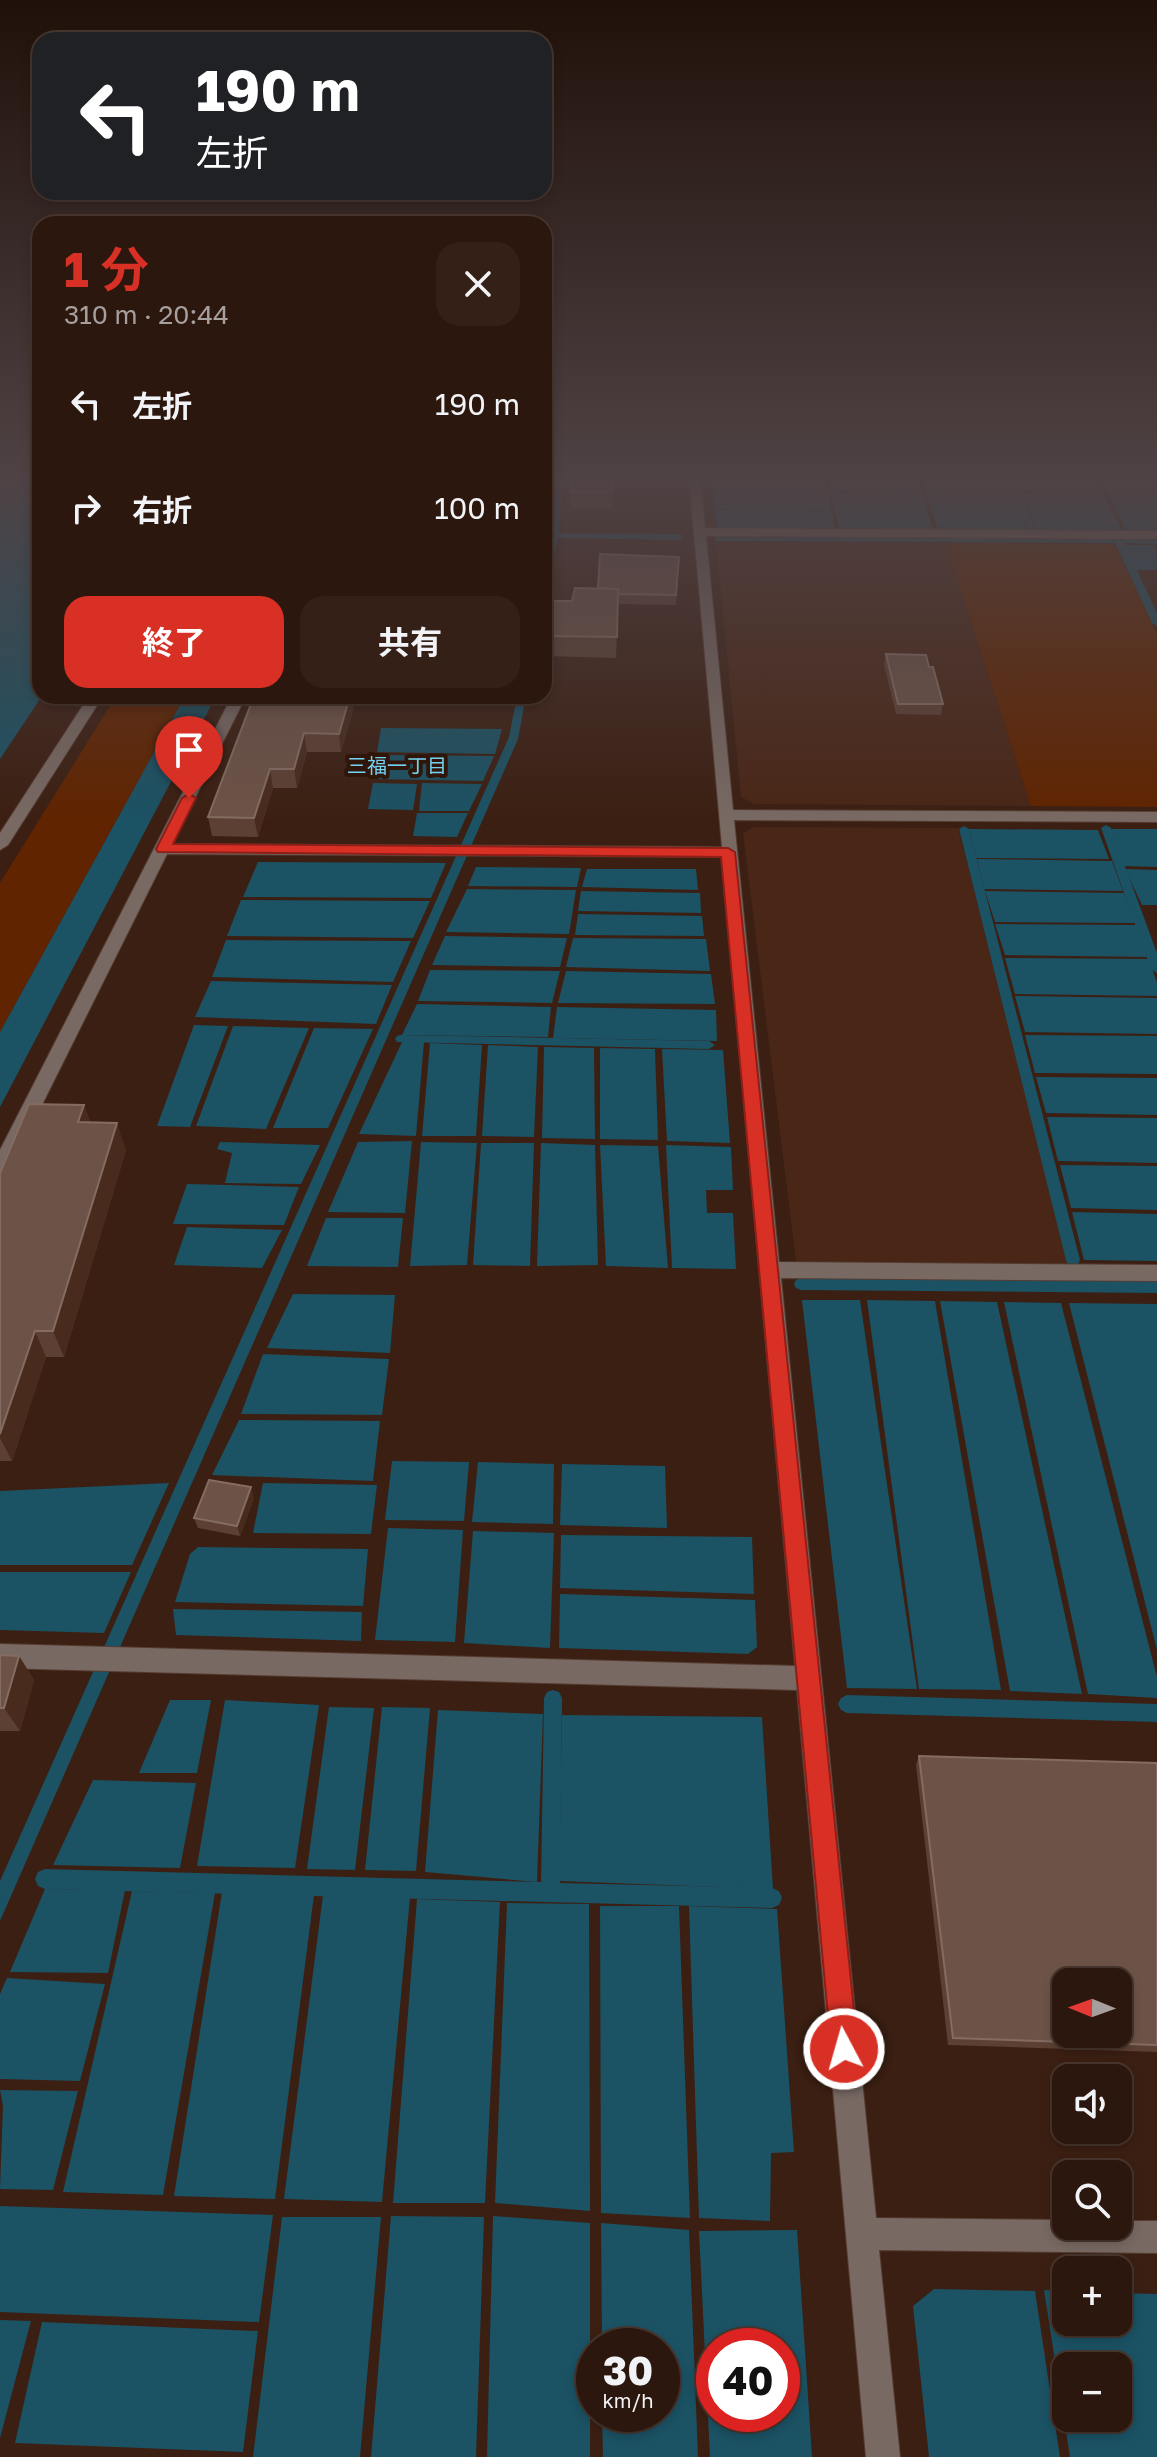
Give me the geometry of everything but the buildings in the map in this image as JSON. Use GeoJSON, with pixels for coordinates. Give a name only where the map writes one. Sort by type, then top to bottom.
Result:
{"type":"FeatureCollection","features":[{"type":"Feature","properties":{"kind":"street"},"geometry":{"type":"LineString","coordinates":[[703,592],[883,2457]]}},
{"type":"Feature","properties":{"kind":"street"},"geometry":{"type":"LineString","coordinates":[[0,845],[91,704]]}},
{"type":"Feature","properties":{"kind":"street"},"geometry":{"type":"LineString","coordinates":[[0,1169],[235,704]]}},
{"type":"Feature","properties":{"kind":"street"},"geometry":{"type":"LineString","coordinates":[[725,815],[1157,817]]}},
{"type":"Feature","properties":{"kind":"street"},"geometry":{"type":"LineString","coordinates":[[163,849],[728,852]]}},
{"type":"Feature","properties":{"kind":"street"},"geometry":{"type":"LineString","coordinates":[[769,1270],[1157,1273]]}},
{"type":"Feature","properties":{"kind":"street"},"geometry":{"type":"LineString","coordinates":[[0,1656],[808,1678]]}},
{"type":"Feature","properties":{"kind":"street"},"geometry":{"type":"LineString","coordinates":[[862,2234],[1157,2237]]}},
{"type":"Feature","properties":{"kind":"shaded area"},"geometry":{"type":"Polygon","coordinates":[[[721,592],[961,592],[1031,806],[754,804],[741,797],[721,592]]]}},
{"type":"Feature","properties":{"kind":"shaded area"},"geometry":{"type":"Polygon","coordinates":[[[961,592],[1137,592],[1157,634],[1157,807],[1031,806],[961,592]]]}},
{"type":"Feature","properties":{"kind":"shaded area"},"geometry":{"type":"Polygon","coordinates":[[[111,704],[181,704],[0,1032],[0,883],[111,704]]]}},
{"type":"Feature","properties":{"kind":"shaded area"},"geometry":{"type":"Polygon","coordinates":[[[754,827],[958,828],[1070,1264],[796,1261],[743,833],[754,827]]]}},
{"type":"Feature","properties":{"kind":"water"},"geometry":{"type":"Polygon","coordinates":[[[0,592],[32,592],[32,704],[37,704],[0,759],[0,592]]]}},
{"type":"Feature","properties":{"kind":"water"},"geometry":{"type":"Polygon","coordinates":[[[181,704],[212,704],[0,1107],[0,1032],[181,704]]]}},
{"type":"Feature","properties":{"kind":"water"},"geometry":{"type":"Polygon","coordinates":[[[515,704],[525,704],[518,739],[0,1921],[0,1881],[509,737],[515,704]]]}},
{"type":"Feature","properties":{"kind":"water"},"geometry":{"type":"Polygon","coordinates":[[[381,728],[502,729],[495,754],[377,752],[381,728]]]}},
{"type":"Feature","properties":{"kind":"water"},"geometry":{"type":"Polygon","coordinates":[[[377,755],[494,756],[483,781],[372,779],[377,755]]]}},
{"type":"Feature","properties":{"kind":"water"},"geometry":{"type":"Polygon","coordinates":[[[373,783],[417,784],[413,810],[368,809],[373,783]]]}},
{"type":"Feature","properties":{"kind":"water"},"geometry":{"type":"Polygon","coordinates":[[[422,783],[482,784],[469,811],[419,811],[422,783]]]}},
{"type":"Feature","properties":{"kind":"water"},"geometry":{"type":"Polygon","coordinates":[[[417,813],[468,813],[457,837],[413,836],[417,813]]]}},
{"type":"Feature","properties":{"kind":"water"},"geometry":{"type":"Polygon","coordinates":[[[969,829],[1098,830],[1109,859],[976,858],[969,829]]]}},
{"type":"Feature","properties":{"kind":"water"},"geometry":{"type":"Polygon","coordinates":[[[1111,829],[1157,829],[1157,867],[1124,866],[1111,829]]]}},
{"type":"Feature","properties":{"kind":"water"},"geometry":{"type":"Polygon","coordinates":[[[977,859],[1112,861],[1123,891],[984,889],[977,859]]]}},
{"type":"Feature","properties":{"kind":"water"},"geometry":{"type":"Polygon","coordinates":[[[258,862],[446,863],[431,898],[243,897],[258,862]]]}},
{"type":"Feature","properties":{"kind":"water"},"geometry":{"type":"Polygon","coordinates":[[[476,867],[581,868],[577,887],[468,886],[476,867]]]}},
{"type":"Feature","properties":{"kind":"water"},"geometry":{"type":"Polygon","coordinates":[[[587,869],[696,869],[698,890],[582,887],[587,869]]]}},
{"type":"Feature","properties":{"kind":"water"},"geometry":{"type":"Polygon","coordinates":[[[1125,869],[1157,870],[1157,905],[1142,905],[1125,869]]]}},
{"type":"Feature","properties":{"kind":"water"},"geometry":{"type":"Polygon","coordinates":[[[467,889],[576,890],[569,934],[446,932],[467,889]]]}},
{"type":"Feature","properties":{"kind":"water"},"geometry":{"type":"Polygon","coordinates":[[[581,891],[700,893],[701,913],[578,911],[581,891]]]}},
{"type":"Feature","properties":{"kind":"water"},"geometry":{"type":"Polygon","coordinates":[[[985,891],[1124,893],[1136,923],[995,922],[985,891]]]}},
{"type":"Feature","properties":{"kind":"water"},"geometry":{"type":"Polygon","coordinates":[[[241,900],[430,901],[413,938],[227,936],[241,900]]]}},
{"type":"Feature","properties":{"kind":"water"},"geometry":{"type":"Polygon","coordinates":[[[578,914],[702,916],[704,936],[575,935],[578,914]]]}},
{"type":"Feature","properties":{"kind":"water"},"geometry":{"type":"Polygon","coordinates":[[[995,924],[1136,925],[1148,957],[1005,955],[995,924]]]}},
{"type":"Feature","properties":{"kind":"water"},"geometry":{"type":"Polygon","coordinates":[[[445,936],[567,938],[560,967],[432,965],[445,936]]]}},
{"type":"Feature","properties":{"kind":"water"},"geometry":{"type":"Polygon","coordinates":[[[573,938],[706,939],[710,971],[566,967],[573,938]]]}},
{"type":"Feature","properties":{"kind":"water"},"geometry":{"type":"Polygon","coordinates":[[[226,940],[411,941],[393,982],[212,977],[226,940]]]}},
{"type":"Feature","properties":{"kind":"water"},"geometry":{"type":"Polygon","coordinates":[[[1005,958],[1149,959],[1157,983],[1157,996],[1015,994],[1005,958]]]}},
{"type":"Feature","properties":{"kind":"water"},"geometry":{"type":"Polygon","coordinates":[[[430,970],[560,971],[552,1003],[418,1001],[430,970]]]}},
{"type":"Feature","properties":{"kind":"water"},"geometry":{"type":"Polygon","coordinates":[[[566,971],[711,974],[715,1004],[558,1003],[566,971]]]}},
{"type":"Feature","properties":{"kind":"water"},"geometry":{"type":"Polygon","coordinates":[[[211,981],[392,985],[376,1024],[195,1017],[211,981]]]}},
{"type":"Feature","properties":{"kind":"water"},"geometry":{"type":"Polygon","coordinates":[[[1015,996],[1157,998],[1157,1034],[1025,1032],[1015,996]]]}},
{"type":"Feature","properties":{"kind":"water"},"geometry":{"type":"Polygon","coordinates":[[[417,1004],[551,1007],[548,1037],[402,1035],[417,1004]]]}},
{"type":"Feature","properties":{"kind":"water"},"geometry":{"type":"Polygon","coordinates":[[[557,1007],[716,1010],[717,1041],[553,1038],[557,1007]]]}},
{"type":"Feature","properties":{"kind":"water"},"geometry":{"type":"Polygon","coordinates":[[[194,1025],[228,1026],[190,1127],[157,1126],[194,1025]]]}},
{"type":"Feature","properties":{"kind":"water"},"geometry":{"type":"Polygon","coordinates":[[[233,1026],[309,1028],[266,1129],[196,1126],[233,1026]]]}},
{"type":"Feature","properties":{"kind":"water"},"geometry":{"type":"Polygon","coordinates":[[[314,1028],[373,1029],[328,1128],[273,1128],[314,1028]]]}},
{"type":"Feature","properties":{"kind":"water"},"geometry":{"type":"Polygon","coordinates":[[[1025,1035],[1157,1036],[1157,1074],[1035,1073],[1025,1035]]]}},
{"type":"Feature","properties":{"kind":"water"},"geometry":{"type":"Polygon","coordinates":[[[402,1042],[424,1042],[416,1136],[359,1134],[402,1042]]]}},
{"type":"Feature","properties":{"kind":"water"},"geometry":{"type":"Polygon","coordinates":[[[430,1043],[482,1045],[476,1136],[422,1136],[430,1043]]]}},
{"type":"Feature","properties":{"kind":"water"},"geometry":{"type":"Polygon","coordinates":[[[488,1045],[538,1047],[534,1137],[482,1136],[488,1045]]]}},
{"type":"Feature","properties":{"kind":"water"},"geometry":{"type":"Polygon","coordinates":[[[544,1047],[594,1048],[595,1139],[542,1138],[544,1047]]]}},
{"type":"Feature","properties":{"kind":"water"},"geometry":{"type":"Polygon","coordinates":[[[600,1048],[655,1049],[658,1140],[600,1139],[600,1048]]]}},
{"type":"Feature","properties":{"kind":"water"},"geometry":{"type":"Polygon","coordinates":[[[662,1049],[723,1050],[730,1143],[667,1141],[662,1049]]]}},
{"type":"Feature","properties":{"kind":"water"},"geometry":{"type":"Polygon","coordinates":[[[1036,1077],[1157,1078],[1157,1115],[1046,1113],[1036,1077]]]}},
{"type":"Feature","properties":{"kind":"water"},"geometry":{"type":"Polygon","coordinates":[[[1047,1117],[1157,1118],[1157,1163],[1058,1161],[1047,1117]]]}},
{"type":"Feature","properties":{"kind":"water"},"geometry":{"type":"Polygon","coordinates":[[[412,1141],[405,1213],[328,1212],[358,1142],[412,1141]]]}},
{"type":"Feature","properties":{"kind":"water"},"geometry":{"type":"Polygon","coordinates":[[[220,1142],[320,1145],[301,1184],[225,1183],[232,1153],[217,1149],[220,1142]]]}},
{"type":"Feature","properties":{"kind":"water"},"geometry":{"type":"Polygon","coordinates":[[[421,1142],[477,1143],[467,1265],[410,1266],[421,1142]]]}},
{"type":"Feature","properties":{"kind":"water"},"geometry":{"type":"Polygon","coordinates":[[[481,1143],[534,1143],[530,1266],[473,1265],[481,1143]]]}},
{"type":"Feature","properties":{"kind":"water"},"geometry":{"type":"Polygon","coordinates":[[[541,1143],[595,1145],[598,1265],[537,1266],[541,1143]]]}},
{"type":"Feature","properties":{"kind":"water"},"geometry":{"type":"Polygon","coordinates":[[[600,1145],[658,1146],[668,1268],[606,1266],[600,1145]]]}},
{"type":"Feature","properties":{"kind":"water"},"geometry":{"type":"Polygon","coordinates":[[[666,1145],[731,1147],[733,1190],[706,1190],[707,1213],[733,1213],[736,1269],[672,1268],[666,1145]]]}},
{"type":"Feature","properties":{"kind":"water"},"geometry":{"type":"Polygon","coordinates":[[[1060,1165],[1157,1166],[1157,1210],[1071,1208],[1060,1165]]]}},
{"type":"Feature","properties":{"kind":"water"},"geometry":{"type":"Polygon","coordinates":[[[187,1184],[299,1187],[284,1225],[173,1224],[187,1184]]]}},
{"type":"Feature","properties":{"kind":"water"},"geometry":{"type":"Polygon","coordinates":[[[1072,1212],[1157,1214],[1157,1261],[1084,1260],[1072,1212]]]}},
{"type":"Feature","properties":{"kind":"water"},"geometry":{"type":"Polygon","coordinates":[[[326,1218],[403,1218],[398,1267],[307,1266],[326,1218]]]}},
{"type":"Feature","properties":{"kind":"water"},"geometry":{"type":"Polygon","coordinates":[[[187,1227],[282,1230],[262,1268],[174,1265],[187,1227]]]}},
{"type":"Feature","properties":{"kind":"water"},"geometry":{"type":"Polygon","coordinates":[[[293,1294],[395,1295],[390,1353],[267,1348],[293,1294]]]}},
{"type":"Feature","properties":{"kind":"water"},"geometry":{"type":"Polygon","coordinates":[[[802,1300],[860,1300],[917,1689],[847,1688],[802,1300]]]}},
{"type":"Feature","properties":{"kind":"water"},"geometry":{"type":"Polygon","coordinates":[[[867,1300],[935,1301],[1001,1690],[919,1689],[867,1300]]]}},
{"type":"Feature","properties":{"kind":"water"},"geometry":{"type":"Polygon","coordinates":[[[940,1301],[997,1302],[1082,1694],[1010,1691],[940,1301]]]}},
{"type":"Feature","properties":{"kind":"water"},"geometry":{"type":"Polygon","coordinates":[[[1004,1302],[1061,1303],[1157,1677],[1157,1698],[1088,1694],[1004,1302]]]}},
{"type":"Feature","properties":{"kind":"water"},"geometry":{"type":"Polygon","coordinates":[[[1069,1303],[1157,1304],[1157,1650],[1069,1303]]]}},
{"type":"Feature","properties":{"kind":"water"},"geometry":{"type":"Polygon","coordinates":[[[263,1354],[389,1359],[382,1415],[241,1414],[263,1354]]]}},
{"type":"Feature","properties":{"kind":"water"},"geometry":{"type":"Polygon","coordinates":[[[239,1420],[380,1421],[373,1481],[212,1475],[239,1420]]]}},
{"type":"Feature","properties":{"kind":"water"},"geometry":{"type":"Polygon","coordinates":[[[392,1461],[469,1462],[464,1521],[385,1520],[392,1461]]]}},
{"type":"Feature","properties":{"kind":"water"},"geometry":{"type":"Polygon","coordinates":[[[478,1462],[554,1464],[553,1524],[472,1522],[478,1462]]]}},
{"type":"Feature","properties":{"kind":"water"},"geometry":{"type":"Polygon","coordinates":[[[562,1464],[665,1466],[667,1528],[560,1525],[562,1464]]]}},
{"type":"Feature","properties":{"kind":"water"},"geometry":{"type":"Polygon","coordinates":[[[169,1483],[132,1565],[0,1565],[0,1491],[169,1483]]]}},
{"type":"Feature","properties":{"kind":"water"},"geometry":{"type":"Polygon","coordinates":[[[263,1483],[377,1485],[371,1534],[253,1533],[263,1483]]]}},
{"type":"Feature","properties":{"kind":"water"},"geometry":{"type":"Polygon","coordinates":[[[388,1528],[463,1530],[455,1642],[375,1640],[388,1528]]]}},
{"type":"Feature","properties":{"kind":"water"},"geometry":{"type":"Polygon","coordinates":[[[473,1531],[554,1533],[550,1648],[464,1643],[473,1531]]]}},
{"type":"Feature","properties":{"kind":"water"},"geometry":{"type":"Polygon","coordinates":[[[561,1535],[752,1537],[754,1594],[560,1588],[561,1535]]]}},
{"type":"Feature","properties":{"kind":"water"},"geometry":{"type":"Polygon","coordinates":[[[198,1547],[368,1549],[363,1606],[175,1602],[190,1554],[198,1547]]]}},
{"type":"Feature","properties":{"kind":"water"},"geometry":{"type":"Polygon","coordinates":[[[0,1572],[131,1572],[104,1633],[0,1630],[0,1572]]]}},
{"type":"Feature","properties":{"kind":"water"},"geometry":{"type":"Polygon","coordinates":[[[560,1594],[755,1600],[757,1647],[748,1654],[559,1648],[560,1594]]]}},
{"type":"Feature","properties":{"kind":"water"},"geometry":{"type":"Polygon","coordinates":[[[173,1609],[362,1612],[361,1641],[176,1635],[173,1609]]]}},
{"type":"Feature","properties":{"kind":"water"},"geometry":{"type":"Polygon","coordinates":[[[170,1700],[211,1700],[197,1773],[139,1773],[170,1700]]]}},
{"type":"Feature","properties":{"kind":"water"},"geometry":{"type":"Polygon","coordinates":[[[225,1700],[319,1705],[295,1868],[197,1866],[225,1700]]]}},
{"type":"Feature","properties":{"kind":"water"},"geometry":{"type":"Polygon","coordinates":[[[329,1707],[374,1708],[355,1870],[307,1869],[329,1707]]]}},
{"type":"Feature","properties":{"kind":"water"},"geometry":{"type":"Polygon","coordinates":[[[382,1707],[430,1708],[416,1871],[365,1870],[382,1707]]]}},
{"type":"Feature","properties":{"kind":"water"},"geometry":{"type":"Polygon","coordinates":[[[438,1710],[543,1714],[537,1882],[425,1872],[438,1710]]]}},
{"type":"Feature","properties":{"kind":"water"},"geometry":{"type":"Polygon","coordinates":[[[562,1715],[762,1717],[773,1889],[559,1881],[562,1715]]]}},
{"type":"Feature","properties":{"kind":"water"},"geometry":{"type":"Polygon","coordinates":[[[93,1780],[196,1783],[180,1868],[53,1865],[93,1780]]]}},
{"type":"Feature","properties":{"kind":"water"},"geometry":{"type":"Polygon","coordinates":[[[45,1889],[125,1890],[108,1973],[10,1972],[45,1889]]]}},
{"type":"Feature","properties":{"kind":"water"},"geometry":{"type":"Polygon","coordinates":[[[132,1891],[215,1893],[163,2195],[63,2192],[132,1891]]]}},
{"type":"Feature","properties":{"kind":"water"},"geometry":{"type":"Polygon","coordinates":[[[222,1892],[314,1895],[275,2199],[174,2196],[222,1892]]]}},
{"type":"Feature","properties":{"kind":"water"},"geometry":{"type":"Polygon","coordinates":[[[323,1895],[410,1897],[382,2202],[284,2199],[323,1895]]]}},
{"type":"Feature","properties":{"kind":"water"},"geometry":{"type":"Polygon","coordinates":[[[417,1899],[500,1902],[485,2203],[393,2203],[417,1899]]]}},
{"type":"Feature","properties":{"kind":"water"},"geometry":{"type":"Polygon","coordinates":[[[507,1903],[589,1904],[590,2211],[495,2203],[507,1903]]]}},
{"type":"Feature","properties":{"kind":"water"},"geometry":{"type":"Polygon","coordinates":[[[600,1906],[679,1906],[690,2218],[601,2213],[600,1906]]]}},
{"type":"Feature","properties":{"kind":"water"},"geometry":{"type":"Polygon","coordinates":[[[689,1906],[777,1909],[794,2152],[771,2153],[770,2221],[699,2218],[689,1906]]]}},
{"type":"Feature","properties":{"kind":"water"},"geometry":{"type":"Polygon","coordinates":[[[7,1978],[105,1984],[80,2081],[0,2079],[0,1994],[7,1978]]]}},
{"type":"Feature","properties":{"kind":"water"},"geometry":{"type":"Polygon","coordinates":[[[0,2090],[78,2091],[53,2190],[0,2189],[3,2106],[0,2090]]]}},
{"type":"Feature","properties":{"kind":"water"},"geometry":{"type":"Polygon","coordinates":[[[0,2206],[273,2215],[259,2322],[0,2312],[0,2206]]]}},
{"type":"Feature","properties":{"kind":"water"},"geometry":{"type":"Polygon","coordinates":[[[391,2216],[484,2217],[476,2457],[371,2457],[391,2216]]]}},
{"type":"Feature","properties":{"kind":"water"},"geometry":{"type":"Polygon","coordinates":[[[493,2216],[590,2223],[590,2328],[576,2328],[576,2432],[590,2432],[590,2457],[487,2457],[493,2216]]]}},
{"type":"Feature","properties":{"kind":"water"},"geometry":{"type":"Polygon","coordinates":[[[282,2217],[381,2217],[360,2457],[253,2457],[282,2217]]]}},
{"type":"Feature","properties":{"kind":"water"},"geometry":{"type":"Polygon","coordinates":[[[601,2223],[689,2230],[698,2457],[603,2457],[602,2432],[680,2432],[680,2328],[602,2328],[601,2223]]]}},
{"type":"Feature","properties":{"kind":"water"},"geometry":{"type":"Polygon","coordinates":[[[797,2230],[812,2457],[710,2457],[709,2432],[800,2432],[800,2328],[704,2328],[699,2231],[797,2230]]]}},
{"type":"Feature","properties":{"kind":"water"},"geometry":{"type":"Polygon","coordinates":[[[934,2289],[1035,2291],[1052,2404],[1052,2432],[1056,2432],[1060,2457],[929,2457],[913,2306],[934,2289]]]}},
{"type":"Feature","properties":{"kind":"water"},"geometry":{"type":"Polygon","coordinates":[[[1044,2290],[1052,2290],[1052,2336],[1132,2336],[1132,2293],[1157,2294],[1157,2457],[1070,2457],[1066,2432],[1132,2432],[1132,2352],[1054,2352],[1044,2290]]]}},
{"type":"Feature","properties":{"kind":"water"},"geometry":{"type":"Polygon","coordinates":[[[0,2320],[31,2321],[0,2438],[0,2320]]]}},
{"type":"Feature","properties":{"kind":"water"},"geometry":{"type":"Polygon","coordinates":[[[42,2322],[258,2331],[243,2452],[15,2443],[42,2322]]]}},
{"type":"Feature","properties":{"kind":"waterway"},"geometry":{"type":"LineString","coordinates":[[1142,592],[1157,623]]}},
{"type":"Feature","properties":{"kind":"waterway"},"geometry":{"type":"LineString","coordinates":[[1106,828],[1157,969]]}},
{"type":"Feature","properties":{"kind":"waterway"},"geometry":{"type":"LineString","coordinates":[[964,829],[1073,1260]]}},
{"type":"Feature","properties":{"kind":"waterway"},"geometry":{"type":"LineString","coordinates":[[401,1039],[709,1045]]}},
{"type":"Feature","properties":{"kind":"waterway"},"geometry":{"type":"LineString","coordinates":[[801,1284],[1157,1287]]}},
{"type":"Feature","properties":{"kind":"waterway"},"geometry":{"type":"LineString","coordinates":[[550,1892],[553,1698]]}},
{"type":"Feature","properties":{"kind":"waterway"},"geometry":{"type":"LineString","coordinates":[[847,1704],[1157,1713]]}},
{"type":"Feature","properties":{"kind":"waterway"},"geometry":{"type":"LineString","coordinates":[[45,1879],[772,1898]]}},
{"type":"Feature","properties":{"kind":"district","name":"三福一丁目"},"geometry":{"type":"Point","coordinates":[397,766]}},
{"type":"Feature","properties":{"kind":"route"},"geometry":{"type":"LineString","coordinates":[[189,798],[163,849],[728,852],[844,2049]]}}]}
